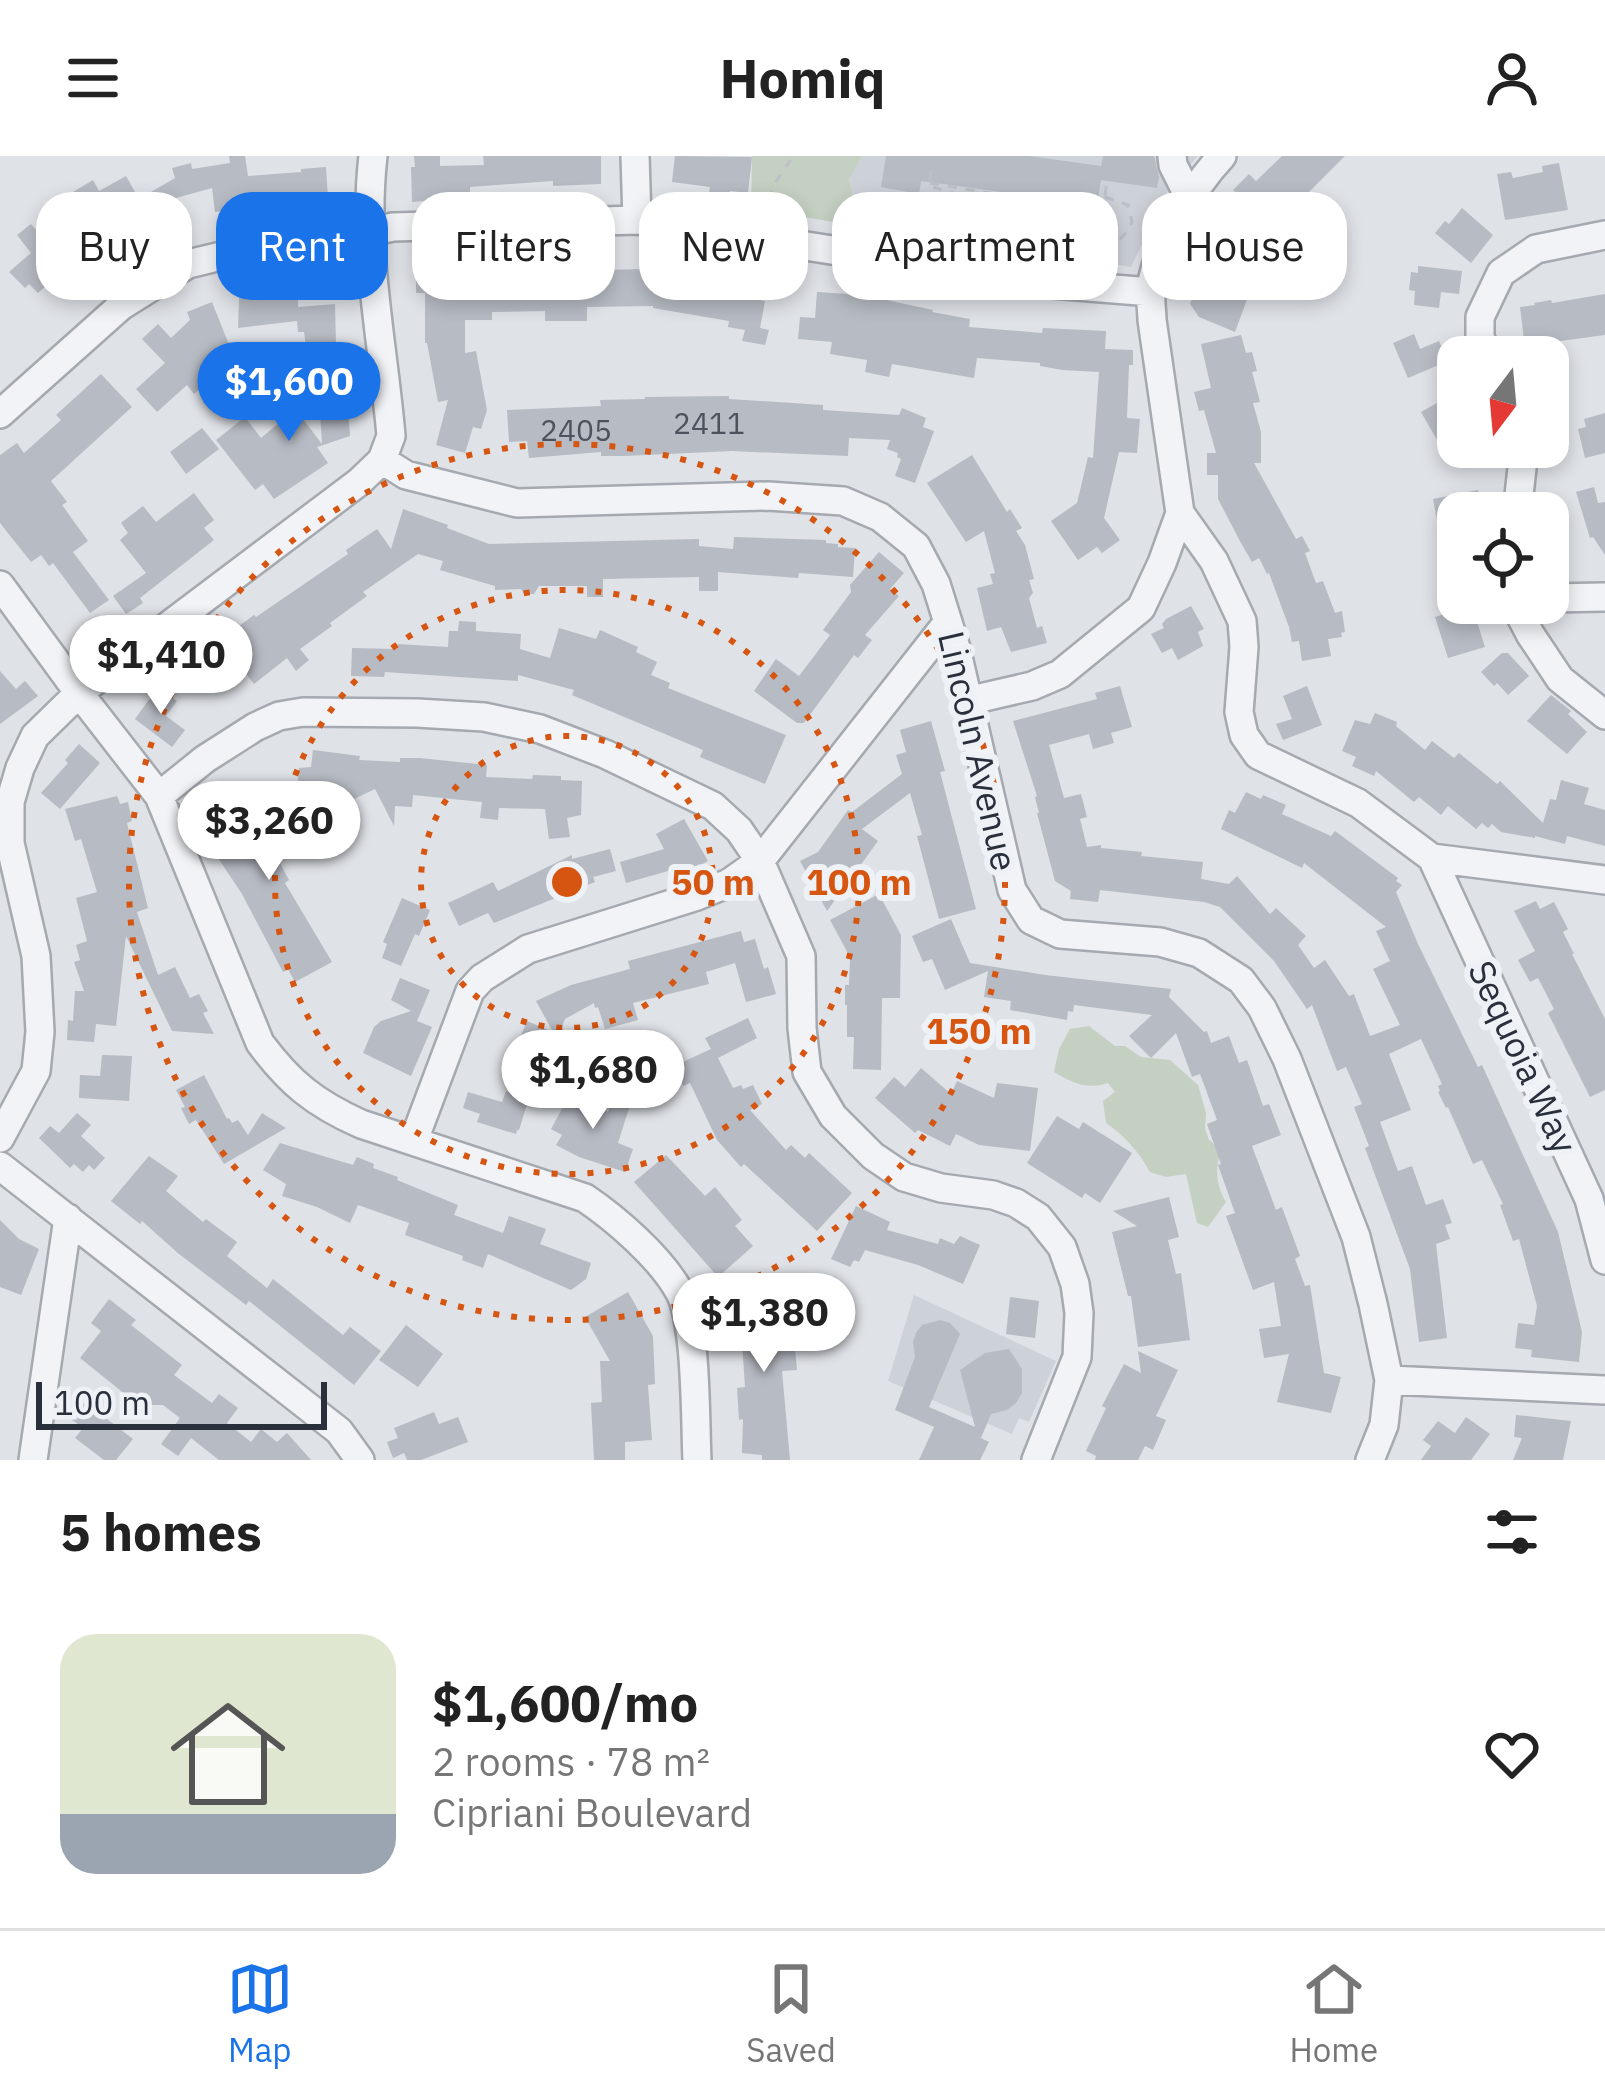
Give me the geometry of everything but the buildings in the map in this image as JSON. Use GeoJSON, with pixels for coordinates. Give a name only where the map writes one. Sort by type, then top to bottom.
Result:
{"type":"FeatureCollection","features":[{"type":"Feature","properties":{"kind":"street"},"geometry":{"type":"LineString","coordinates":[[369,192],[373,156]]}},
{"type":"Feature","properties":{"kind":"street"},"geometry":{"type":"LineString","coordinates":[[635,156],[637,220]]}},
{"type":"Feature","properties":{"kind":"street"},"geometry":{"type":"LineString","coordinates":[[1172,156],[1186,192]]}},
{"type":"Feature","properties":{"kind":"street"},"geometry":{"type":"LineString","coordinates":[[1193,192],[1222,156]]}},
{"type":"Feature","properties":{"kind":"street"},"geometry":{"type":"LineString","coordinates":[[388,228],[637,220],[1052,284],[1142,291]]}},
{"type":"Feature","properties":{"kind":"street"},"geometry":{"type":"LineString","coordinates":[[1480,336],[1480,317],[1501,273],[1537,249],[1605,235]]}},
{"type":"Feature","properties":{"kind":"street"},"geometry":{"type":"LineString","coordinates":[[0,414],[122,306],[188,264],[216,257]]}},
{"type":"Feature","properties":{"kind":"street"},"geometry":{"type":"LineString","coordinates":[[0,1138],[36,1071],[40,1032],[36,956],[10,894],[10,802],[20,768],[35,736],[79,693],[382,460],[391,436],[376,300]]}},
{"type":"Feature","properties":{"kind":"street"},"geometry":{"type":"LineString","coordinates":[[968,701],[1032,686],[1060,674],[1141,608],[1169,548],[1180,513],[1151,300]]}},
{"type":"Feature","properties":{"kind":"street","name":"Lincoln Avenue"},"geometry":{"type":"LineString","coordinates":[[382,460],[406,476],[517,503],[768,496],[843,501],[880,517],[916,546],[936,584],[948,622],[1012,890],[1031,920],[1060,934],[1160,942],[1199,953],[1241,980],[1262,1008],[1357,1237],[1389,1380],[1384,1425],[1370,1460]]}},
{"type":"Feature","properties":{"kind":"street"},"geometry":{"type":"LineString","coordinates":[[1180,513],[1214,561],[1242,621],[1239,712],[1244,735],[1258,754],[1358,803],[1432,857],[1605,880]]}},
{"type":"Feature","properties":{"kind":"street"},"geometry":{"type":"LineString","coordinates":[[0,585],[159,796],[260,1042],[284,1075],[335,1112],[361,1124],[585,1198],[659,1264],[682,1294],[690,1330],[697,1460]]}},
{"type":"Feature","properties":{"kind":"street"},"geometry":{"type":"LineString","coordinates":[[1569,598],[1605,597]]}},
{"type":"Feature","properties":{"kind":"street"},"geometry":{"type":"LineString","coordinates":[[414,1140],[470,991],[482,978],[528,949],[697,896],[729,883],[760,861],[948,622]]}},
{"type":"Feature","properties":{"kind":"street"},"geometry":{"type":"LineString","coordinates":[[1525,624],[1560,679],[1605,715]]}},
{"type":"Feature","properties":{"kind":"street"},"geometry":{"type":"LineString","coordinates":[[159,796],[205,759],[255,728],[279,716],[303,712],[484,717],[540,729],[713,806],[740,830],[760,861],[801,956],[807,1072],[833,1116],[873,1156],[904,1177],[1016,1203],[1038,1216],[1062,1247],[1079,1313],[1077,1357],[1036,1460]]}},
{"type":"Feature","properties":{"kind":"street","name":"Sequoia Way"},"geometry":{"type":"LineString","coordinates":[[1432,857],[1589,1199],[1605,1260]]}},
{"type":"Feature","properties":{"kind":"street"},"geometry":{"type":"LineString","coordinates":[[0,1166],[339,1431],[360,1460]]}},
{"type":"Feature","properties":{"kind":"street"},"geometry":{"type":"LineString","coordinates":[[32,1460],[68,1218]]}},
{"type":"Feature","properties":{"kind":"street"},"geometry":{"type":"LineString","coordinates":[[1389,1380],[1605,1390]]}},
{"type":"Feature","properties":{"kind":"path"},"geometry":{"type":"LineString","coordinates":[[772,192],[793,156]]}},
{"type":"Feature","properties":{"kind":"path"},"geometry":{"type":"LineString","coordinates":[[931,165],[933,187],[952,192]]}},
{"type":"Feature","properties":{"kind":"path"},"geometry":{"type":"LineString","coordinates":[[1106,192],[1107,181]]}},
{"type":"Feature","properties":{"kind":"path"},"geometry":{"type":"LineString","coordinates":[[930,183],[983,192]]}},
{"type":"Feature","properties":{"kind":"path"},"geometry":{"type":"LineString","coordinates":[[1118,202],[1132,212],[1132,222],[1118,240]]}},
{"type":"Feature","properties":{"kind":"shaded area"},"geometry":{"type":"Polygon","coordinates":[[[862,156],[1198,156],[1167,192],[1142,192],[1142,244],[1131,267],[1118,265],[1118,192],[852,192],[849,178],[862,156]]]}},
{"type":"Feature","properties":{"kind":"shaded area"},"geometry":{"type":"Polygon","coordinates":[[[914,1295],[1056,1361],[1029,1422],[1019,1418],[1012,1434],[888,1381],[914,1295]]]}},
{"type":"Feature","properties":{"kind":"green space"},"geometry":{"type":"Polygon","coordinates":[[[752,156],[862,156],[849,179],[852,192],[832,192],[832,222],[808,218],[808,192],[751,192],[752,156]]]}},
{"type":"Feature","properties":{"kind":"green space"},"geometry":{"type":"Polygon","coordinates":[[[1089,1026],[1115,1046],[1125,1046],[1141,1057],[1170,1060],[1198,1085],[1209,1140],[1222,1150],[1217,1176],[1226,1202],[1208,1227],[1197,1223],[1186,1174],[1166,1177],[1150,1172],[1131,1145],[1106,1123],[1103,1101],[1115,1092],[1108,1083],[1080,1084],[1054,1072],[1070,1029],[1089,1026]]]}}]}
